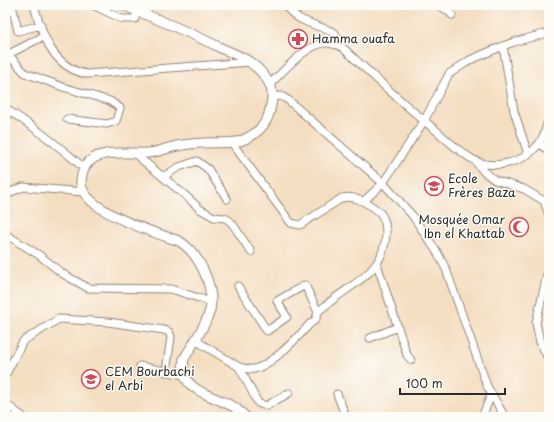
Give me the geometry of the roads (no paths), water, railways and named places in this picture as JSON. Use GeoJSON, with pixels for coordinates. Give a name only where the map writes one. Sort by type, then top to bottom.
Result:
{"type":"FeatureCollection","features":[{"type":"Feature","properties":{"kind":"main road"},"geometry":{"type":"LineString","coordinates":[[122,5],[137,8],[251,62],[270,84],[272,97],[269,114],[264,126],[251,136],[232,143],[181,145],[150,153],[106,154],[95,157],[88,162],[84,168],[81,184],[83,192],[89,199],[104,210],[126,221],[185,245],[195,254],[202,266],[209,286],[211,302],[207,318],[184,360],[182,367],[184,375],[187,382],[194,388],[234,407],[246,417]]}},
{"type":"Feature","properties":{"kind":"street"},"geometry":{"type":"LineString","coordinates":[[12,5],[18,30],[41,25]]}},
{"type":"Feature","properties":{"kind":"street"},"geometry":{"type":"LineString","coordinates":[[34,5],[44,36],[58,59],[68,68],[78,72],[87,74],[251,62]]}},
{"type":"Feature","properties":{"kind":"street"},"geometry":{"type":"LineString","coordinates":[[93,5],[122,19],[135,19],[137,8]]}},
{"type":"Feature","properties":{"kind":"street"},"geometry":{"type":"LineString","coordinates":[[286,5],[288,10],[296,17],[335,33],[337,36],[334,44]]}},
{"type":"Feature","properties":{"kind":"street"},"geometry":{"type":"LineString","coordinates":[[439,5],[452,15]]}},
{"type":"Feature","properties":{"kind":"street"},"geometry":{"type":"LineString","coordinates":[[364,201],[383,183],[424,121],[449,74],[470,60],[503,46],[544,34],[549,34]]}},
{"type":"Feature","properties":{"kind":"street"},"geometry":{"type":"LineString","coordinates":[[44,36],[7,55],[25,73],[63,87],[110,101],[120,108],[116,121],[107,124],[67,120]]}},
{"type":"Feature","properties":{"kind":"street"},"geometry":{"type":"LineString","coordinates":[[270,84],[306,51],[316,45],[326,43],[342,47],[424,121],[475,161],[484,172],[495,180],[524,188],[544,201],[549,216]]}},
{"type":"Feature","properties":{"kind":"street"},"geometry":{"type":"LineString","coordinates":[[503,46],[514,112],[528,154]]}},
{"type":"Feature","properties":{"kind":"street"},"geometry":{"type":"LineString","coordinates":[[272,97],[281,96],[288,100],[383,183],[412,215],[437,252],[446,269],[482,373],[491,395],[505,417]]}},
{"type":"Feature","properties":{"kind":"street"},"geometry":{"type":"LineString","coordinates":[[5,108],[57,145],[84,168]]}},
{"type":"Feature","properties":{"kind":"street"},"geometry":{"type":"LineString","coordinates":[[475,161],[490,164],[506,164],[522,158],[536,148],[545,133],[549,117]]}},
{"type":"Feature","properties":{"kind":"street"},"geometry":{"type":"LineString","coordinates":[[195,340],[239,367],[254,369],[271,360],[290,346],[309,324],[315,320],[318,312],[368,274],[377,264],[384,246],[386,227],[385,220],[382,215],[364,201],[347,196],[300,225],[290,223],[232,143]]}},
{"type":"Feature","properties":{"kind":"street"},"geometry":{"type":"LineString","coordinates":[[539,143],[549,151]]}},
{"type":"Feature","properties":{"kind":"street"},"geometry":{"type":"LineString","coordinates":[[135,154],[164,176],[200,209],[214,217],[225,218],[230,221],[251,252]]}},
{"type":"Feature","properties":{"kind":"street"},"geometry":{"type":"LineString","coordinates":[[164,176],[179,167],[197,161],[208,169],[227,199]]}},
{"type":"Feature","properties":{"kind":"street"},"geometry":{"type":"LineString","coordinates":[[5,198],[11,192],[23,188],[83,192]]}},
{"type":"Feature","properties":{"kind":"street"},"geometry":{"type":"LineString","coordinates":[[5,234],[39,255],[63,274],[88,288],[171,289],[211,302]]}},
{"type":"Feature","properties":{"kind":"street"},"geometry":{"type":"LineString","coordinates":[[377,264],[407,355],[411,360]]}},
{"type":"Feature","properties":{"kind":"street"},"geometry":{"type":"LineString","coordinates":[[549,266],[536,323],[540,342],[549,360]]}},
{"type":"Feature","properties":{"kind":"street"},"geometry":{"type":"LineString","coordinates":[[238,286],[267,331],[287,318],[277,301],[305,285],[318,312]]}},
{"type":"Feature","properties":{"kind":"street"},"geometry":{"type":"LineString","coordinates":[[5,376],[23,341],[59,320],[108,322],[169,332],[171,337],[166,372]]}},
{"type":"Feature","properties":{"kind":"street"},"geometry":{"type":"LineString","coordinates":[[370,338],[398,327]]}},
{"type":"Feature","properties":{"kind":"street"},"geometry":{"type":"LineString","coordinates":[[140,366],[184,375]]}},
{"type":"Feature","properties":{"kind":"street"},"geometry":{"type":"LineString","coordinates":[[239,367],[258,403],[266,406],[290,393]]}},
{"type":"Feature","properties":{"kind":"street"},"geometry":{"type":"LineString","coordinates":[[337,394],[346,417]]}},
{"type":"Feature","properties":{"kind":"street"},"geometry":{"type":"LineString","coordinates":[[482,417],[491,395]]}},
{"type":"Feature","properties":{"kind":"street"},"geometry":{"type":"LineString","coordinates":[[5,403],[23,417]]}},
{"type":"Feature","properties":{"kind":"place","name":"Hamma ouafa"},"geometry":{"type":"Point","coordinates":[298,39]}},
{"type":"Feature","properties":{"kind":"place","name":"Ecole Frères Baza"},"geometry":{"type":"Point","coordinates":[434,186]}},
{"type":"Feature","properties":{"kind":"place","name":"Mosquée Omar Ibn el Khattab"},"geometry":{"type":"Point","coordinates":[519,227]}},
{"type":"Feature","properties":{"kind":"place","name":"CEM Bourbachi el Arbi"},"geometry":{"type":"Point","coordinates":[91,379]}}]}
